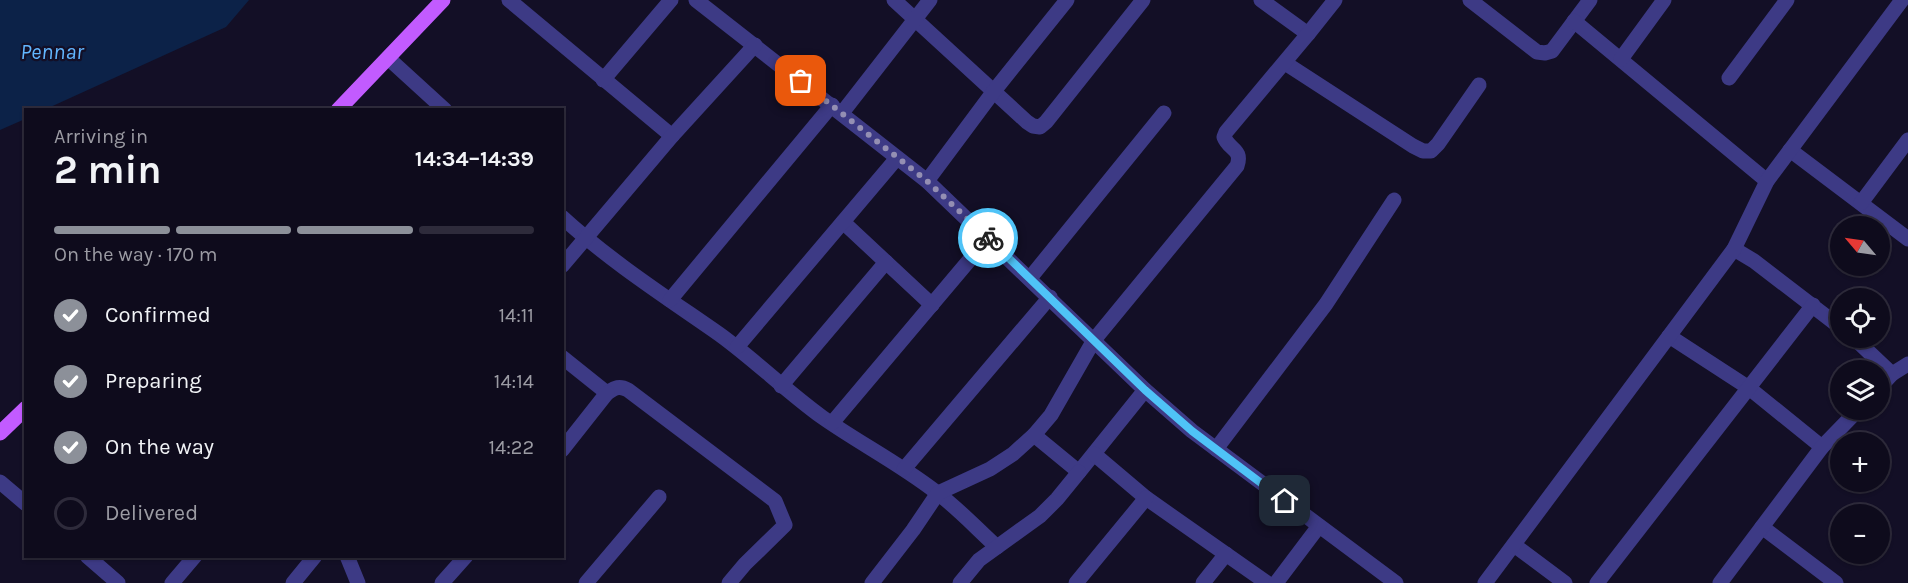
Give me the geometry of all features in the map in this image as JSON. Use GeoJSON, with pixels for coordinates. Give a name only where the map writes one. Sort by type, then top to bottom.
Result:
{"type":"FeatureCollection","features":[{"type":"Feature","properties":{"kind":"main road"},"geometry":{"type":"LineString","coordinates":[[340,108],[443,0]]}},
{"type":"Feature","properties":{"kind":"main road"},"geometry":{"type":"LineString","coordinates":[[0,433],[24,410]]}},
{"type":"Feature","properties":{"kind":"street"},"geometry":{"type":"LineString","coordinates":[[509,0],[672,136]]}},
{"type":"Feature","properties":{"kind":"street"},"geometry":{"type":"LineString","coordinates":[[603,80],[671,0]]}},
{"type":"Feature","properties":{"kind":"street"},"geometry":{"type":"LineString","coordinates":[[696,0],[927,181],[1145,390],[1192,431],[1396,583]]}},
{"type":"Feature","properties":{"kind":"street"},"geometry":{"type":"LineString","coordinates":[[894,0],[1027,122],[1040,127],[1143,0]]}},
{"type":"Feature","properties":{"kind":"street"},"geometry":{"type":"LineString","coordinates":[[670,300],[930,0]]}},
{"type":"Feature","properties":{"kind":"street"},"geometry":{"type":"LineString","coordinates":[[927,181],[994,91],[1067,0]]}},
{"type":"Feature","properties":{"kind":"street"},"geometry":{"type":"LineString","coordinates":[[1261,0],[1308,34]]}},
{"type":"Feature","properties":{"kind":"street"},"geometry":{"type":"LineString","coordinates":[[872,583],[938,493],[990,469],[1013,454],[1051,415],[1094,340],[1237,166],[1239,159],[1237,152],[1226,142],[1224,137],[1226,132],[1335,0]]}},
{"type":"Feature","properties":{"kind":"street"},"geometry":{"type":"LineString","coordinates":[[1470,0],[1537,52],[1545,53],[1552,51],[1590,0]]}},
{"type":"Feature","properties":{"kind":"street"},"geometry":{"type":"LineString","coordinates":[[1621,59],[1664,0]]}},
{"type":"Feature","properties":{"kind":"street"},"geometry":{"type":"LineString","coordinates":[[1729,78],[1787,0]]}},
{"type":"Feature","properties":{"kind":"street"},"geometry":{"type":"LineString","coordinates":[[1485,583],[1734,249],[1767,181],[1902,0]]}},
{"type":"Feature","properties":{"kind":"street"},"geometry":{"type":"LineString","coordinates":[[1574,21],[1767,181]]}},
{"type":"Feature","properties":{"kind":"street"},"geometry":{"type":"LineString","coordinates":[[564,264],[672,136],[755,45]]}},
{"type":"Feature","properties":{"kind":"street"},"geometry":{"type":"LineString","coordinates":[[388,58],[443,108]]}},
{"type":"Feature","properties":{"kind":"street"},"geometry":{"type":"LineString","coordinates":[[1285,63],[1423,151],[1431,151],[1438,144],[1479,85]]}},
{"type":"Feature","properties":{"kind":"street"},"geometry":{"type":"LineString","coordinates":[[1030,278],[1164,113]]}},
{"type":"Feature","properties":{"kind":"street"},"geometry":{"type":"LineString","coordinates":[[1861,204],[1908,140]]}},
{"type":"Feature","properties":{"kind":"street"},"geometry":{"type":"LineString","coordinates":[[1790,150],[1908,239]]}},
{"type":"Feature","properties":{"kind":"street"},"geometry":{"type":"LineString","coordinates":[[737,347],[897,158]]}},
{"type":"Feature","properties":{"kind":"street"},"geometry":{"type":"LineString","coordinates":[[1216,449],[1326,304],[1394,200]]}},
{"type":"Feature","properties":{"kind":"street"},"geometry":{"type":"LineString","coordinates":[[564,219],[586,239],[737,347],[781,386],[832,423],[938,493],[997,547]]}},
{"type":"Feature","properties":{"kind":"street"},"geometry":{"type":"LineString","coordinates":[[843,222],[932,304]]}},
{"type":"Feature","properties":{"kind":"street"},"geometry":{"type":"LineString","coordinates":[[832,423],[988,238]]}},
{"type":"Feature","properties":{"kind":"street"},"geometry":{"type":"LineString","coordinates":[[1734,249],[1754,261],[1830,319]]}},
{"type":"Feature","properties":{"kind":"street"},"geometry":{"type":"LineString","coordinates":[[781,386],[886,262]]}},
{"type":"Feature","properties":{"kind":"street"},"geometry":{"type":"LineString","coordinates":[[904,469],[1050,297]]}},
{"type":"Feature","properties":{"kind":"street"},"geometry":{"type":"LineString","coordinates":[[1597,583],[1813,305]]}},
{"type":"Feature","properties":{"kind":"street"},"geometry":{"type":"LineString","coordinates":[[1669,336],[1749,388],[1822,447]]}},
{"type":"Feature","properties":{"kind":"street"},"geometry":{"type":"LineString","coordinates":[[1865,348],[1892,374],[1908,364]]}},
{"type":"Feature","properties":{"kind":"street"},"geometry":{"type":"LineString","coordinates":[[564,359],[607,393]]}},
{"type":"Feature","properties":{"kind":"street"},"geometry":{"type":"LineString","coordinates":[[564,447],[607,393],[616,387],[622,387],[775,501],[785,525],[729,583]]}},
{"type":"Feature","properties":{"kind":"street"},"geometry":{"type":"LineString","coordinates":[[960,583],[980,560],[1040,516],[1057,499],[1145,390]]}},
{"type":"Feature","properties":{"kind":"street"},"geometry":{"type":"LineString","coordinates":[[1720,583],[1822,447],[1848,420]]}},
{"type":"Feature","properties":{"kind":"street"},"geometry":{"type":"LineString","coordinates":[[1034,435],[1079,472]]}},
{"type":"Feature","properties":{"kind":"street"},"geometry":{"type":"LineString","coordinates":[[1094,454],[1146,498],[1267,583]]}},
{"type":"Feature","properties":{"kind":"street"},"geometry":{"type":"LineString","coordinates":[[0,482],[24,502]]}},
{"type":"Feature","properties":{"kind":"street"},"geometry":{"type":"LineString","coordinates":[[586,583],[658,497]]}},
{"type":"Feature","properties":{"kind":"street"},"geometry":{"type":"LineString","coordinates":[[1076,583],[1146,498]]}},
{"type":"Feature","properties":{"kind":"street"},"geometry":{"type":"LineString","coordinates":[[1276,583],[1319,526]]}},
{"type":"Feature","properties":{"kind":"street"},"geometry":{"type":"LineString","coordinates":[[1762,526],[1832,582]]}},
{"type":"Feature","properties":{"kind":"street"},"geometry":{"type":"LineString","coordinates":[[1514,545],[1565,583]]}},
{"type":"Feature","properties":{"kind":"street"},"geometry":{"type":"LineString","coordinates":[[1203,583],[1226,554]]}},
{"type":"Feature","properties":{"kind":"street"},"geometry":{"type":"LineString","coordinates":[[89,558],[114,582]]}},
{"type":"Feature","properties":{"kind":"street"},"geometry":{"type":"LineString","coordinates":[[172,583],[193,558]]}},
{"type":"Feature","properties":{"kind":"street"},"geometry":{"type":"LineString","coordinates":[[293,583],[313,558]]}},
{"type":"Feature","properties":{"kind":"street"},"geometry":{"type":"LineString","coordinates":[[348,558],[358,583]]}},
{"type":"Feature","properties":{"kind":"street"},"geometry":{"type":"LineString","coordinates":[[443,583],[464,558]]}},
{"type":"Feature","properties":{"kind":"water","name":"Pennar"},"geometry":{"type":"Polygon","coordinates":[[[0,0],[249,0],[226,27],[48,108],[24,108],[24,119],[0,130],[0,0]]]}},
{"type":"Feature","properties":{"kind":"way so far"},"geometry":{"type":"LineString","coordinates":[[801,81],[927,181],[988,238]]}},
{"type":"Feature","properties":{"kind":"route"},"geometry":{"type":"LineString","coordinates":[[988,238],[1145,390],[1192,431],[1285,501]]}}]}
